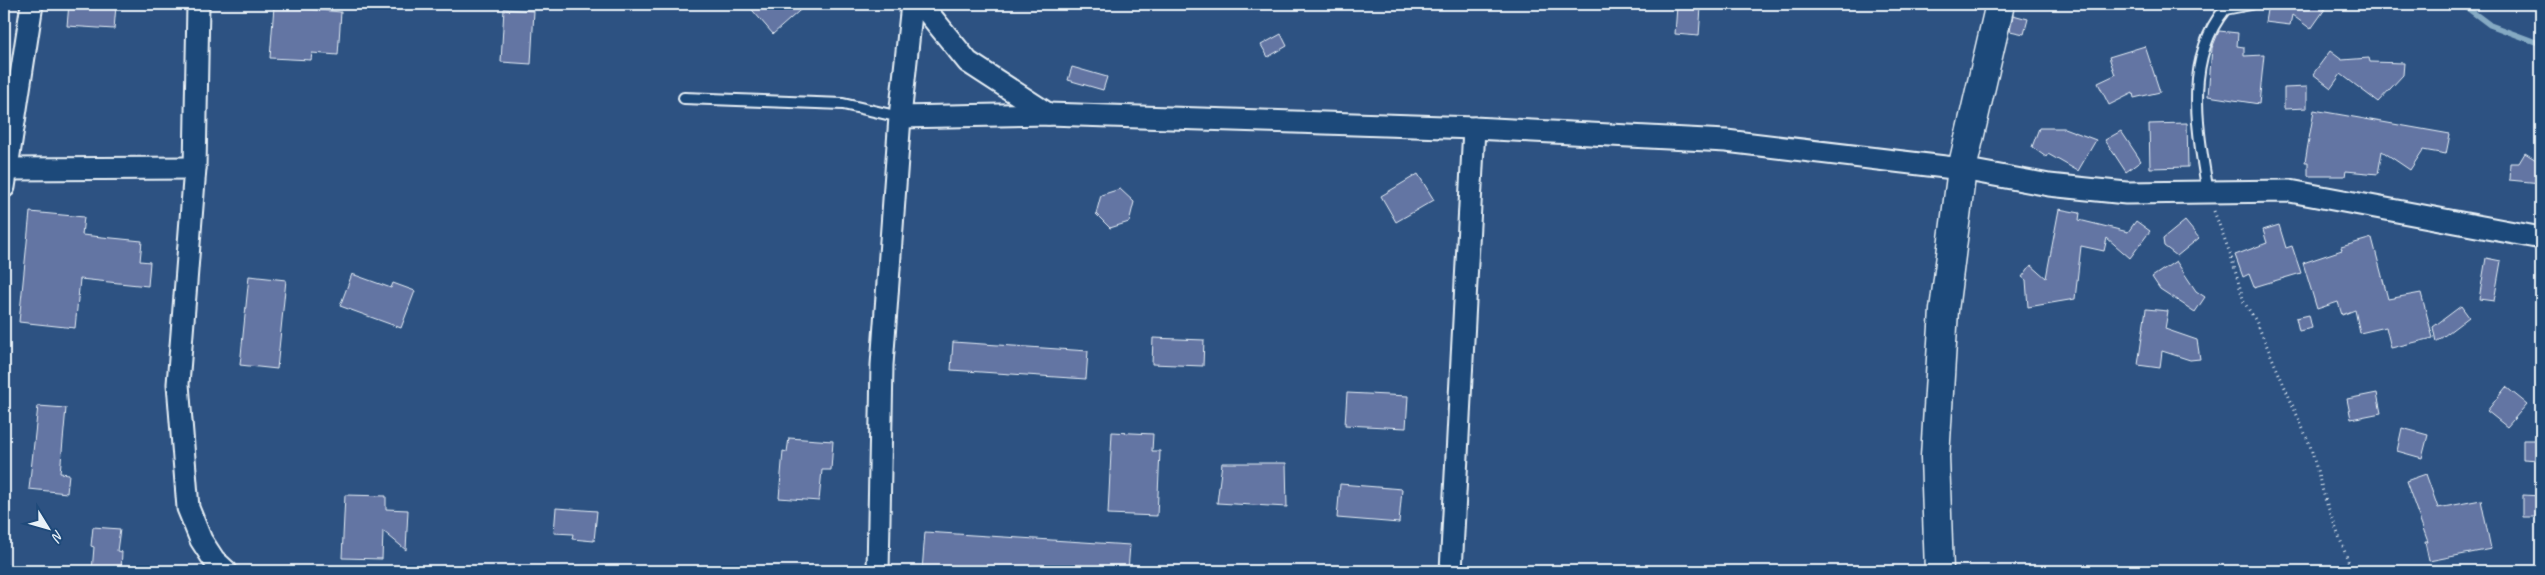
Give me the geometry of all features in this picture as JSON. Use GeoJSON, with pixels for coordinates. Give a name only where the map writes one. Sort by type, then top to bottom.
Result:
{"type":"FeatureCollection","features":[{"type":"Feature","properties":{"kind":"main road"},"geometry":{"type":"LineString","coordinates":[[1939,571],[1935,457],[1944,310],[1962,169],[2000,4]]}},
{"type":"Feature","properties":{"kind":"street"},"geometry":{"type":"LineString","coordinates":[[32,4],[5,178],[195,168]]}},
{"type":"Feature","properties":{"kind":"street"},"geometry":{"type":"LineString","coordinates":[[198,4],[195,168],[178,384],[188,508],[200,540],[214,560],[226,571]]}},
{"type":"Feature","properties":{"kind":"street"},"geometry":{"type":"LineString","coordinates":[[878,571],[882,365],[900,117],[912,4]]}},
{"type":"Feature","properties":{"kind":"street"},"geometry":{"type":"LineString","coordinates":[[921,4],[968,62],[1048,114]]}},
{"type":"Feature","properties":{"kind":"street"},"geometry":{"type":"LineString","coordinates":[[900,117],[1048,114],[1474,128],[1726,140],[1962,169],[2068,187],[2126,193],[2208,194],[2290,191],[2541,238]]}},
{"type":"Feature","properties":{"kind":"street"},"geometry":{"type":"LineString","coordinates":[[1451,571],[1474,128]]}},
{"type":"Feature","properties":{"kind":"lane"},"geometry":{"type":"LineString","coordinates":[[2208,194],[2202,158],[2196,79],[2202,49],[2212,26],[2225,9],[2251,4]]}},
{"type":"Feature","properties":{"kind":"lane"},"geometry":{"type":"LineString","coordinates":[[684,98],[843,104],[900,117]]}},
{"type":"Feature","properties":{"kind":"path"},"geometry":{"type":"LineString","coordinates":[[2208,194],[2231,256],[2244,302],[2256,321],[2310,445],[2325,499],[2352,571]]}},
{"type":"Feature","properties":{"kind":"building"},"geometry":{"type":"Polygon","coordinates":[[[69,4],[116,6],[114,29],[67,26],[69,4]]]}},
{"type":"Feature","properties":{"kind":"building"},"geometry":{"type":"Polygon","coordinates":[[[747,4],[807,4],[773,34],[747,4]]]}},
{"type":"Feature","properties":{"kind":"building"},"geometry":{"type":"Polygon","coordinates":[[[2268,4],[2318,4],[2325,9],[2311,29],[2292,15],[2290,25],[2265,22],[2268,4]]]}},
{"type":"Feature","properties":{"kind":"building"},"geometry":{"type":"Polygon","coordinates":[[[274,6],[341,12],[338,55],[312,53],[311,60],[270,58],[274,6]]]}},
{"type":"Feature","properties":{"kind":"building"},"geometry":{"type":"Polygon","coordinates":[[[1677,6],[1701,7],[1699,36],[1675,34],[1677,6]]]}},
{"type":"Feature","properties":{"kind":"building"},"geometry":{"type":"Polygon","coordinates":[[[504,9],[534,11],[531,64],[501,62],[504,9]]]}},
{"type":"Feature","properties":{"kind":"building"},"geometry":{"type":"Polygon","coordinates":[[[2013,15],[2028,19],[2024,34],[2010,31],[2013,15]]]}},
{"type":"Feature","properties":{"kind":"building"},"geometry":{"type":"Polygon","coordinates":[[[2219,31],[2238,33],[2237,46],[2244,47],[2244,56],[2264,55],[2259,104],[2208,96],[2212,48],[2219,31]]]}},
{"type":"Feature","properties":{"kind":"building"},"geometry":{"type":"Polygon","coordinates":[[[1281,34],[1287,46],[1268,57],[1261,45],[1281,34]]]}},
{"type":"Feature","properties":{"kind":"building"},"geometry":{"type":"Polygon","coordinates":[[[2145,46],[2160,92],[2134,98],[2133,93],[2109,105],[2098,83],[2115,75],[2109,57],[2145,46]]]}},
{"type":"Feature","properties":{"kind":"building"},"geometry":{"type":"Polygon","coordinates":[[[2330,51],[2342,60],[2369,58],[2370,62],[2404,63],[2403,75],[2378,102],[2341,74],[2331,88],[2313,74],[2330,51]]]}},
{"type":"Feature","properties":{"kind":"building"},"geometry":{"type":"Polygon","coordinates":[[[1072,67],[1107,77],[1103,90],[1068,80],[1072,67]]]}},
{"type":"Feature","properties":{"kind":"building"},"geometry":{"type":"Polygon","coordinates":[[[2307,87],[2307,108],[2284,109],[2284,88],[2307,87]]]}},
{"type":"Feature","properties":{"kind":"building"},"geometry":{"type":"Polygon","coordinates":[[[2314,110],[2450,134],[2446,154],[2423,150],[2410,170],[2382,151],[2378,174],[2346,171],[2345,176],[2308,176],[2308,162],[2305,162],[2314,110]]]}},
{"type":"Feature","properties":{"kind":"building"},"geometry":{"type":"Polygon","coordinates":[[[2187,123],[2188,167],[2150,168],[2149,124],[2187,123]]]}},
{"type":"Feature","properties":{"kind":"building"},"geometry":{"type":"Polygon","coordinates":[[[2039,128],[2064,128],[2096,140],[2078,171],[2048,154],[2046,157],[2032,147],[2039,128]]]}},
{"type":"Feature","properties":{"kind":"building"},"geometry":{"type":"Polygon","coordinates":[[[2121,131],[2141,161],[2126,172],[2105,140],[2121,131]]]}},
{"type":"Feature","properties":{"kind":"building"},"geometry":{"type":"Polygon","coordinates":[[[2525,153],[2541,163],[2541,183],[2509,180],[2510,163],[2519,163],[2525,153]]]}},
{"type":"Feature","properties":{"kind":"building"},"geometry":{"type":"Polygon","coordinates":[[[1418,174],[1434,200],[1396,222],[1381,196],[1418,174]]]}},
{"type":"Feature","properties":{"kind":"building"},"geometry":{"type":"Polygon","coordinates":[[[1120,189],[1134,202],[1129,222],[1110,228],[1096,214],[1101,195],[1120,189]]]}},
{"type":"Feature","properties":{"kind":"building"},"geometry":{"type":"Polygon","coordinates":[[[2059,209],[2080,213],[2079,220],[2128,232],[2136,221],[2150,231],[2130,258],[2107,238],[2104,251],[2081,246],[2075,299],[2028,307],[2026,280],[2022,277],[2031,265],[2046,278],[2059,209]]]}},
{"type":"Feature","properties":{"kind":"building"},"geometry":{"type":"Polygon","coordinates":[[[30,212],[84,217],[82,235],[142,241],[140,261],[150,262],[148,286],[80,279],[75,328],[19,322],[30,212]]]}},
{"type":"Feature","properties":{"kind":"building"},"geometry":{"type":"Polygon","coordinates":[[[2185,221],[2199,238],[2177,256],[2164,246],[2163,239],[2185,221]]]}},
{"type":"Feature","properties":{"kind":"building"},"geometry":{"type":"Polygon","coordinates":[[[2279,225],[2286,248],[2292,246],[2301,273],[2254,287],[2249,274],[2243,277],[2235,255],[2267,243],[2263,230],[2279,225]]]}},
{"type":"Feature","properties":{"kind":"building"},"geometry":{"type":"Polygon","coordinates":[[[2372,238],[2388,299],[2421,293],[2433,338],[2391,348],[2386,327],[2360,333],[2355,310],[2342,315],[2338,302],[2317,309],[2303,263],[2342,250],[2341,247],[2372,238]]]}},
{"type":"Feature","properties":{"kind":"building"},"geometry":{"type":"Polygon","coordinates":[[[2486,258],[2501,261],[2494,301],[2479,299],[2486,258]]]}},
{"type":"Feature","properties":{"kind":"building"},"geometry":{"type":"Polygon","coordinates":[[[2176,261],[2196,291],[2205,297],[2195,312],[2160,289],[2152,277],[2176,261]]]}},
{"type":"Feature","properties":{"kind":"building"},"geometry":{"type":"Polygon","coordinates":[[[352,274],[391,288],[393,283],[415,291],[401,328],[340,306],[352,274]]]}},
{"type":"Feature","properties":{"kind":"building"},"geometry":{"type":"Polygon","coordinates":[[[249,276],[286,280],[277,369],[240,365],[249,276]]]}},
{"type":"Feature","properties":{"kind":"building"},"geometry":{"type":"Polygon","coordinates":[[[2461,306],[2469,317],[2436,342],[2433,327],[2461,306]]]}},
{"type":"Feature","properties":{"kind":"building"},"geometry":{"type":"Polygon","coordinates":[[[2146,309],[2168,311],[2165,329],[2197,340],[2200,359],[2190,360],[2162,351],[2160,368],[2138,365],[2146,309]]]}},
{"type":"Feature","properties":{"kind":"building"},"geometry":{"type":"Polygon","coordinates":[[[2309,315],[2312,328],[2299,331],[2296,318],[2309,315]]]}},
{"type":"Feature","properties":{"kind":"building"},"geometry":{"type":"Polygon","coordinates":[[[1153,338],[1204,340],[1203,366],[1152,364],[1153,338]]]}},
{"type":"Feature","properties":{"kind":"building"},"geometry":{"type":"Polygon","coordinates":[[[953,342],[1088,351],[1086,379],[951,370],[953,342]]]}},
{"type":"Feature","properties":{"kind":"building"},"geometry":{"type":"Polygon","coordinates":[[[2506,387],[2527,404],[2507,427],[2487,411],[2506,387]]]}},
{"type":"Feature","properties":{"kind":"building"},"geometry":{"type":"Polygon","coordinates":[[[1347,393],[1408,396],[1406,428],[1345,425],[1347,393]]]}},
{"type":"Feature","properties":{"kind":"building"},"geometry":{"type":"Polygon","coordinates":[[[2377,393],[2381,413],[2351,419],[2347,399],[2377,393]]]}},
{"type":"Feature","properties":{"kind":"building"},"geometry":{"type":"Polygon","coordinates":[[[38,406],[66,408],[60,473],[69,474],[67,493],[29,489],[38,406]]]}},
{"type":"Feature","properties":{"kind":"building"},"geometry":{"type":"Polygon","coordinates":[[[2402,428],[2428,435],[2422,458],[2397,451],[2402,428]]]}},
{"type":"Feature","properties":{"kind":"building"},"geometry":{"type":"Polygon","coordinates":[[[1112,432],[1153,434],[1152,451],[1160,451],[1157,516],[1108,514],[1112,432]]]}},
{"type":"Feature","properties":{"kind":"building"},"geometry":{"type":"Polygon","coordinates":[[[789,438],[833,441],[831,470],[822,470],[819,501],[779,498],[783,451],[787,452],[789,438]]]}},
{"type":"Feature","properties":{"kind":"building"},"geometry":{"type":"Polygon","coordinates":[[[2523,440],[2540,440],[2540,460],[2523,459],[2523,440]]]}},
{"type":"Feature","properties":{"kind":"building"},"geometry":{"type":"Polygon","coordinates":[[[1222,463],[1286,463],[1287,507],[1217,503],[1222,463]]]}},
{"type":"Feature","properties":{"kind":"building"},"geometry":{"type":"Polygon","coordinates":[[[2426,474],[2438,508],[2481,500],[2491,549],[2429,561],[2425,542],[2428,542],[2406,481],[2426,474]]]}},
{"type":"Feature","properties":{"kind":"building"},"geometry":{"type":"Polygon","coordinates":[[[1340,484],[1402,489],[1399,523],[1337,518],[1340,484]]]}},
{"type":"Feature","properties":{"kind":"building"},"geometry":{"type":"Polygon","coordinates":[[[345,495],[386,496],[386,509],[408,510],[406,550],[383,531],[382,559],[342,558],[345,495]]]}},
{"type":"Feature","properties":{"kind":"building"},"geometry":{"type":"Polygon","coordinates":[[[2523,495],[2541,496],[2541,517],[2523,517],[2523,495]]]}},
{"type":"Feature","properties":{"kind":"building"},"geometry":{"type":"Polygon","coordinates":[[[556,508],[597,511],[594,541],[572,539],[573,534],[554,533],[556,508]]]}},
{"type":"Feature","properties":{"kind":"building"},"geometry":{"type":"Polygon","coordinates":[[[93,527],[120,529],[117,551],[122,552],[121,571],[92,571],[94,547],[91,546],[93,527]]]}},
{"type":"Feature","properties":{"kind":"building"},"geometry":{"type":"Polygon","coordinates":[[[925,532],[1130,545],[1128,571],[922,571],[925,532]]]}},
{"type":"Feature","properties":{"kind":"waterway"},"geometry":{"type":"LineString","coordinates":[[2462,4],[2490,25],[2541,44]]}}]}
